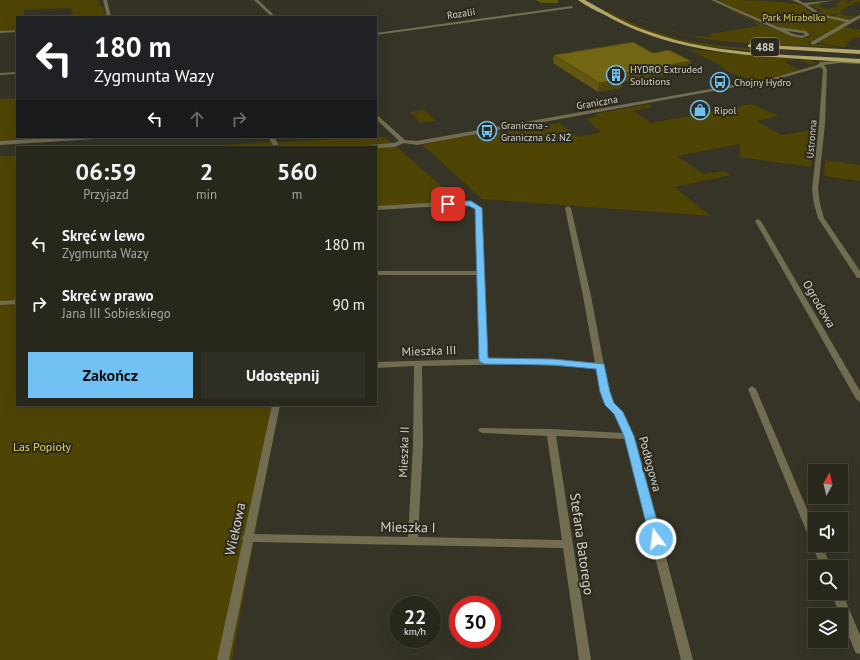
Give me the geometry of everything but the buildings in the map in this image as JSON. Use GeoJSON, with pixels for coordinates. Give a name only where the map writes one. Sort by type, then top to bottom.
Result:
{"type":"FeatureCollection","features":[{"type":"Feature","properties":{"kind":"main road","name":"488"},"geometry":{"type":"LineString","coordinates":[[581,0],[624,24],[644,33],[683,44],[730,48],[820,62],[860,60]]}},
{"type":"Feature","properties":{"kind":"main road","name":"488"},"geometry":{"type":"LineString","coordinates":[[590,0],[649,28],[676,37],[730,48]]}},
{"type":"Feature","properties":{"kind":"main road"},"geometry":{"type":"LineString","coordinates":[[706,42],[860,60]]}},
{"type":"Feature","properties":{"kind":"main road","name":"488"},"geometry":{"type":"LineString","coordinates":[[742,45],[860,52]]}},
{"type":"Feature","properties":{"kind":"main road"},"geometry":{"type":"LineString","coordinates":[[730,48],[860,60]]}},
{"type":"Feature","properties":{"kind":"street"},"geometry":{"type":"LineString","coordinates":[[105,0],[109,16]]}},
{"type":"Feature","properties":{"kind":"street"},"geometry":{"type":"LineString","coordinates":[[256,0],[273,16]]}},
{"type":"Feature","properties":{"kind":"street"},"geometry":{"type":"LineString","coordinates":[[713,0],[795,36],[802,37],[808,35],[804,32],[778,28]]}},
{"type":"Feature","properties":{"kind":"street"},"geometry":{"type":"LineString","coordinates":[[794,0],[804,4],[820,15],[850,22]]}},
{"type":"Feature","properties":{"kind":"street"},"geometry":{"type":"LineString","coordinates":[[804,4],[833,0]]}},
{"type":"Feature","properties":{"kind":"street","name":"Rozalii"},"geometry":{"type":"LineString","coordinates":[[377,34],[572,7]]}},
{"type":"Feature","properties":{"kind":"street"},"geometry":{"type":"LineString","coordinates":[[813,43],[860,16]]}},
{"type":"Feature","properties":{"kind":"street"},"geometry":{"type":"LineString","coordinates":[[0,32],[16,31]]}},
{"type":"Feature","properties":{"kind":"street","name":"Graniczna"},"geometry":{"type":"LineString","coordinates":[[377,146],[395,145],[403,142],[417,143],[741,85],[791,75],[820,62]]}},
{"type":"Feature","properties":{"kind":"street","name":"Ustronna"},"geometry":{"type":"LineString","coordinates":[[820,62],[825,69],[822,124],[815,190],[820,216],[860,276]]}},
{"type":"Feature","properties":{"kind":"street"},"geometry":{"type":"LineString","coordinates":[[0,74],[16,73]]}},
{"type":"Feature","properties":{"kind":"street"},"geometry":{"type":"LineString","coordinates":[[377,117],[403,142]]}},
{"type":"Feature","properties":{"kind":"street"},"geometry":{"type":"LineString","coordinates":[[0,143],[79,138]]}},
{"type":"Feature","properties":{"kind":"street"},"geometry":{"type":"LineString","coordinates":[[377,208],[461,203],[471,204],[479,208],[484,361]]}},
{"type":"Feature","properties":{"kind":"street","name":"Podłogowa"},"geometry":{"type":"LineString","coordinates":[[568,208],[605,392],[610,405],[618,412],[629,436],[687,660]]}},
{"type":"Feature","properties":{"kind":"street","name":"Ogrodowa"},"geometry":{"type":"LineString","coordinates":[[758,221],[860,399]]}},
{"type":"Feature","properties":{"kind":"street"},"geometry":{"type":"LineString","coordinates":[[377,273],[480,273]]}},
{"type":"Feature","properties":{"kind":"street"},"geometry":{"type":"LineString","coordinates":[[0,303],[16,302]]}},
{"type":"Feature","properties":{"kind":"street","name":"Mieszka III"},"geometry":{"type":"LineString","coordinates":[[377,365],[484,361],[553,362],[600,366]]}},
{"type":"Feature","properties":{"kind":"street","name":"Mieszka II"},"geometry":{"type":"LineString","coordinates":[[413,541],[418,446],[418,363]]}},
{"type":"Feature","properties":{"kind":"street"},"geometry":{"type":"LineString","coordinates":[[752,389],[808,523]]}},
{"type":"Feature","properties":{"kind":"street","name":"Wiekowa"},"geometry":{"type":"LineString","coordinates":[[223,660],[247,538],[276,406]]}},
{"type":"Feature","properties":{"kind":"street"},"geometry":{"type":"LineString","coordinates":[[483,430],[629,436]]}},
{"type":"Feature","properties":{"kind":"street","name":"Stefana Batorego"},"geometry":{"type":"LineString","coordinates":[[551,432],[585,660]]}},
{"type":"Feature","properties":{"kind":"street","name":"Mieszka I"},"geometry":{"type":"LineString","coordinates":[[247,538],[568,544]]}},
{"type":"Feature","properties":{"kind":"street"},"geometry":{"type":"LineString","coordinates":[[840,600],[860,649]]}},
{"type":"Feature","properties":{"kind":"green space"},"geometry":{"type":"Polygon","coordinates":[[[0,0],[98,0],[100,6],[103,6],[105,16],[74,16],[70,8],[24,10],[24,16],[16,16],[16,30],[0,31],[0,0]]]}},
{"type":"Feature","properties":{"kind":"green space","name":"Park Mirabelka"},"geometry":{"type":"Polygon","coordinates":[[[717,0],[789,3],[807,7],[805,8],[811,13],[847,22],[807,43],[844,48],[752,43],[697,38],[682,35],[659,26],[694,37],[712,37],[709,36],[711,35],[710,34],[759,26],[755,24],[756,22],[728,9],[730,9],[781,32],[802,37],[810,37],[811,34],[781,28],[717,0]]]}},
{"type":"Feature","properties":{"kind":"green space"},"geometry":{"type":"Polygon","coordinates":[[[845,0],[849,1],[847,4],[852,1],[851,0],[860,0],[860,2],[852,3],[855,5],[851,5],[840,11],[843,12],[840,13],[844,15],[854,16],[848,20],[834,17],[838,13],[830,15],[824,12],[831,16],[827,16],[818,13],[822,12],[810,4],[827,3],[836,4],[823,4],[818,6],[826,9],[837,7],[836,6],[839,4],[836,3],[842,1],[829,2],[845,0]]]}},
{"type":"Feature","properties":{"kind":"green space"},"geometry":{"type":"Polygon","coordinates":[[[600,8],[646,29],[682,40],[722,46],[802,53],[726,49],[670,40],[652,34],[600,8]]]}},
{"type":"Feature","properties":{"kind":"green space"},"geometry":{"type":"Polygon","coordinates":[[[844,27],[858,30],[860,29],[860,38],[854,37],[849,42],[842,41],[848,43],[844,47],[818,43],[844,27]]]}},
{"type":"Feature","properties":{"kind":"green space"},"geometry":{"type":"Polygon","coordinates":[[[682,48],[796,59],[784,62],[800,70],[770,79],[750,79],[741,77],[721,68],[724,67],[690,50],[682,48]]]}},
{"type":"Feature","properties":{"kind":"green space"},"geometry":{"type":"Polygon","coordinates":[[[800,60],[813,61],[816,63],[811,65],[800,60]]]}},
{"type":"Feature","properties":{"kind":"green space"},"geometry":{"type":"Polygon","coordinates":[[[16,98],[16,138],[55,138],[0,141],[0,99],[16,98]]]}},
{"type":"Feature","properties":{"kind":"green space"},"geometry":{"type":"Polygon","coordinates":[[[649,104],[653,107],[633,111],[651,123],[751,104],[779,116],[756,121],[782,135],[817,129],[811,167],[740,157],[740,144],[677,156],[703,174],[724,171],[731,175],[674,187],[711,216],[482,199],[424,146],[421,145],[488,133],[501,133],[559,123],[578,137],[601,132],[586,119],[597,116],[595,114],[649,104]]]}},
{"type":"Feature","properties":{"kind":"green space"},"geometry":{"type":"Polygon","coordinates":[[[424,110],[436,121],[421,123],[410,112],[424,110]]]}},
{"type":"Feature","properties":{"kind":"green space"},"geometry":{"type":"Polygon","coordinates":[[[386,138],[459,201],[377,207],[377,146],[281,146],[279,142],[386,138]]]}},
{"type":"Feature","properties":{"kind":"green space"},"geometry":{"type":"Polygon","coordinates":[[[271,142],[273,146],[204,146],[271,142]]]}},
{"type":"Feature","properties":{"kind":"green space","name":"Las Popioły"},"geometry":{"type":"Polygon","coordinates":[[[0,156],[16,156],[16,406],[279,406],[232,660],[0,660],[0,156]]]}},
{"type":"Feature","properties":{"kind":"green space"},"geometry":{"type":"Polygon","coordinates":[[[825,160],[860,165],[860,181],[824,176],[825,160]]]}},
{"type":"Feature","properties":{"kind":"place","name":"HYDRO Extruded Solutions"},"geometry":{"type":"Point","coordinates":[616,75]}},
{"type":"Feature","properties":{"kind":"place","name":"Chojny Hydro"},"geometry":{"type":"Point","coordinates":[720,82]}},
{"type":"Feature","properties":{"kind":"place","name":"Ripol"},"geometry":{"type":"Point","coordinates":[700,110]}},
{"type":"Feature","properties":{"kind":"place","name":"Graniczna - Graniczna 62 NŻ"},"geometry":{"type":"Point","coordinates":[487,131]}},
{"type":"Feature","properties":{"kind":"route"},"geometry":{"type":"LineString","coordinates":[[448,204],[471,204],[479,208],[484,361],[553,362],[600,366],[605,392],[610,405],[618,412],[629,436],[656,539]]}}]}
